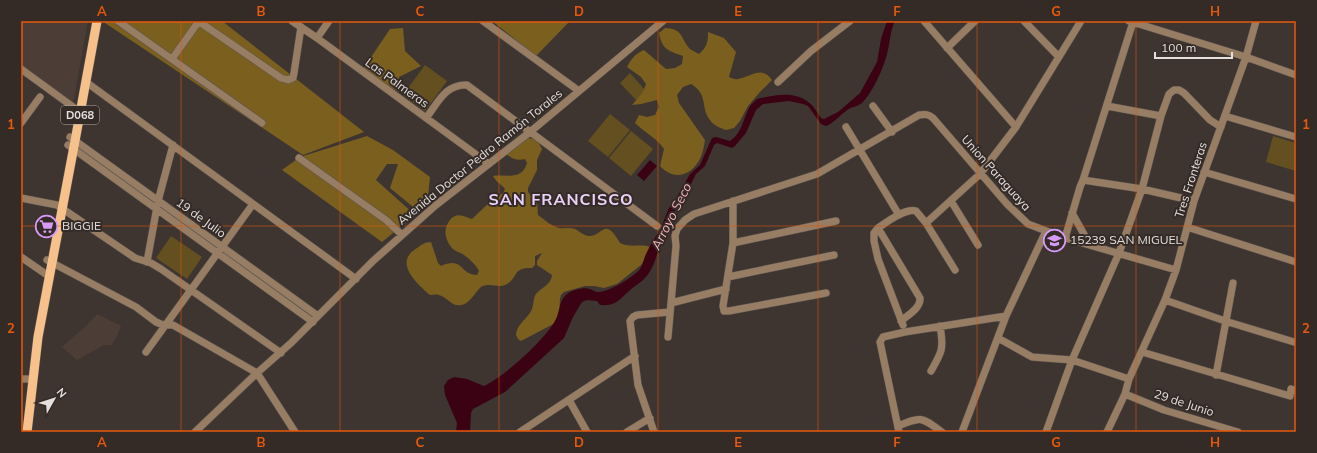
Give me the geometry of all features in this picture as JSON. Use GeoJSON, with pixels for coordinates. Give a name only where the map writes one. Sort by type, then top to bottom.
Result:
{"type":"FeatureCollection","features":[{"type":"Feature","properties":{"kind":"main road","name":"D068"},"geometry":{"type":"LineString","coordinates":[[22,432],[27,379],[38,337],[47,275],[78,110],[91,21]]}},
{"type":"Feature","properties":{"kind":"main road","name":"D068"},"geometry":{"type":"LineString","coordinates":[[78,110],[86,82],[96,21]]}},
{"type":"Feature","properties":{"kind":"main road","name":"D068"},"geometry":{"type":"LineString","coordinates":[[27,379],[27,432]]}},
{"type":"Feature","properties":{"kind":"street"},"geometry":{"type":"LineString","coordinates":[[118,21],[262,123]]}},
{"type":"Feature","properties":{"kind":"street"},"geometry":{"type":"LineString","coordinates":[[172,59],[198,21],[281,78],[288,80],[293,78],[301,27]]}},
{"type":"Feature","properties":{"kind":"street","name":"Las Palmeras"},"geometry":{"type":"LineString","coordinates":[[292,21],[489,164]]}},
{"type":"Feature","properties":{"kind":"street"},"geometry":{"type":"LineString","coordinates":[[317,38],[329,21]]}},
{"type":"Feature","properties":{"kind":"street"},"geometry":{"type":"LineString","coordinates":[[483,21],[580,91]]}},
{"type":"Feature","properties":{"kind":"street","name":"Avenida Doctor Pedro Ramón Torales"},"geometry":{"type":"LineString","coordinates":[[195,432],[257,373],[281,353],[356,278],[436,205],[530,132],[663,21]]}},
{"type":"Feature","properties":{"kind":"street"},"geometry":{"type":"LineString","coordinates":[[778,82],[811,51],[850,21]]}},
{"type":"Feature","properties":{"kind":"street"},"geometry":{"type":"LineString","coordinates":[[924,21],[1016,127]]}},
{"type":"Feature","properties":{"kind":"street"},"geometry":{"type":"LineString","coordinates":[[947,48],[975,21]]}},
{"type":"Feature","properties":{"kind":"street"},"geometry":{"type":"LineString","coordinates":[[1024,21],[1059,57]]}},
{"type":"Feature","properties":{"kind":"street"},"geometry":{"type":"LineString","coordinates":[[926,223],[980,174],[1016,127],[1081,21]]}},
{"type":"Feature","properties":{"kind":"street","name":"Tres Fronteras"},"geometry":{"type":"LineString","coordinates":[[1107,432],[1125,394],[1129,379],[1165,300],[1176,270],[1194,201],[1246,57],[1256,21]]}},
{"type":"Feature","properties":{"kind":"street"},"geometry":{"type":"LineString","coordinates":[[1065,238],[1107,106],[1131,22],[1246,57],[1296,75]]}},
{"type":"Feature","properties":{"kind":"street"},"geometry":{"type":"LineString","coordinates":[[21,69],[78,110]]}},
{"type":"Feature","properties":{"kind":"street"},"geometry":{"type":"LineString","coordinates":[[86,82],[356,278]]}},
{"type":"Feature","properties":{"kind":"street"},"geometry":{"type":"LineString","coordinates":[[426,118],[446,91],[458,85],[467,85],[658,226]]}},
{"type":"Feature","properties":{"kind":"street"},"geometry":{"type":"LineString","coordinates":[[1046,432],[1072,360],[1119,253],[1142,189],[1161,116],[1169,94],[1174,90],[1179,90],[1184,93],[1210,120],[1221,127]]}},
{"type":"Feature","properties":{"kind":"street"},"geometry":{"type":"LineString","coordinates":[[21,123],[40,97]]}},
{"type":"Feature","properties":{"kind":"street"},"geometry":{"type":"LineString","coordinates":[[668,337],[676,246],[675,236],[677,229],[685,220],[694,214],[816,174],[892,132],[873,106]]}},
{"type":"Feature","properties":{"kind":"street"},"geometry":{"type":"LineString","coordinates":[[1107,106],[1161,116]]}},
{"type":"Feature","properties":{"kind":"street","name":"Union Paraguaya"},"geometry":{"type":"LineString","coordinates":[[892,132],[919,115],[929,115],[1007,204],[1028,224],[1065,238],[1176,270]]}},
{"type":"Feature","properties":{"kind":"street"},"geometry":{"type":"LineString","coordinates":[[1225,116],[1296,137]]}},
{"type":"Feature","properties":{"kind":"street"},"geometry":{"type":"LineString","coordinates":[[846,127],[899,215]]}},
{"type":"Feature","properties":{"kind":"street","name":"19 de Julio"},"geometry":{"type":"LineString","coordinates":[[72,143],[158,201],[220,250]]}},
{"type":"Feature","properties":{"kind":"street","name":"19 de Julio"},"geometry":{"type":"LineString","coordinates":[[72,143],[157,208],[220,250],[316,319]]}},
{"type":"Feature","properties":{"kind":"street"},"geometry":{"type":"LineString","coordinates":[[147,262],[158,201],[173,146]]}},
{"type":"Feature","properties":{"kind":"street"},"geometry":{"type":"LineString","coordinates":[[298,158],[386,220],[402,235]]}},
{"type":"Feature","properties":{"kind":"street"},"geometry":{"type":"LineString","coordinates":[[1204,172],[1296,200]]}},
{"type":"Feature","properties":{"kind":"street"},"geometry":{"type":"LineString","coordinates":[[1083,180],[1142,189],[1194,201]]}},
{"type":"Feature","properties":{"kind":"street"},"geometry":{"type":"LineString","coordinates":[[21,198],[60,207],[135,258],[161,268],[281,353]]}},
{"type":"Feature","properties":{"kind":"street"},"geometry":{"type":"LineString","coordinates":[[733,201],[733,243],[723,306],[724,311],[826,293]]}},
{"type":"Feature","properties":{"kind":"street"},"geometry":{"type":"LineString","coordinates":[[951,201],[978,245]]}},
{"type":"Feature","properties":{"kind":"street"},"geometry":{"type":"LineString","coordinates":[[146,352],[253,204]]}},
{"type":"Feature","properties":{"kind":"street"},"geometry":{"type":"LineString","coordinates":[[905,332],[878,259],[874,241],[874,233],[878,228],[899,215],[909,211],[916,211],[926,223],[955,270]]}},
{"type":"Feature","properties":{"kind":"street"},"geometry":{"type":"LineString","coordinates":[[1072,213],[1090,245]]}},
{"type":"Feature","properties":{"kind":"street"},"geometry":{"type":"LineString","coordinates":[[733,243],[836,221]]}},
{"type":"Feature","properties":{"kind":"street"},"geometry":{"type":"LineString","coordinates":[[1188,227],[1296,262]]}},
{"type":"Feature","properties":{"kind":"street"},"geometry":{"type":"LineString","coordinates":[[878,228],[921,302],[901,321]]}},
{"type":"Feature","properties":{"kind":"street"},"geometry":{"type":"LineString","coordinates":[[962,432],[1006,316],[1046,231]]}},
{"type":"Feature","properties":{"kind":"street"},"geometry":{"type":"LineString","coordinates":[[728,277],[834,255]]}},
{"type":"Feature","properties":{"kind":"street"},"geometry":{"type":"LineString","coordinates":[[21,257],[47,275]]}},
{"type":"Feature","properties":{"kind":"street"},"geometry":{"type":"LineString","coordinates":[[50,261],[136,307],[156,322],[166,325],[173,324],[257,373],[295,432]]}},
{"type":"Feature","properties":{"kind":"street"},"geometry":{"type":"LineString","coordinates":[[1216,375],[1225,321],[1234,283]]}},
{"type":"Feature","properties":{"kind":"street"},"geometry":{"type":"LineString","coordinates":[[671,303],[726,289]]}},
{"type":"Feature","properties":{"kind":"street"},"geometry":{"type":"LineString","coordinates":[[1165,300],[1225,321],[1294,342]]}},
{"type":"Feature","properties":{"kind":"street"},"geometry":{"type":"LineString","coordinates":[[654,432],[638,385],[630,321],[637,315],[670,312]]}},
{"type":"Feature","properties":{"kind":"street"},"geometry":{"type":"LineString","coordinates":[[942,432],[926,420],[920,419],[915,419],[899,429],[880,342],[883,337],[905,332],[1006,316]]}},
{"type":"Feature","properties":{"kind":"street"},"geometry":{"type":"LineString","coordinates":[[931,371],[941,353],[943,342],[940,326]]}},
{"type":"Feature","properties":{"kind":"street"},"geometry":{"type":"LineString","coordinates":[[998,338],[1032,357],[1072,360],[1129,379]]}},
{"type":"Feature","properties":{"kind":"street"},"geometry":{"type":"LineString","coordinates":[[1142,352],[1290,396],[1291,390],[1296,391]]}},
{"type":"Feature","properties":{"kind":"street"},"geometry":{"type":"LineString","coordinates":[[520,432],[635,356]]}},
{"type":"Feature","properties":{"kind":"street","name":"29 de Junio"},"geometry":{"type":"LineString","coordinates":[[1125,394],[1164,410],[1238,432]]}},
{"type":"Feature","properties":{"kind":"street"},"geometry":{"type":"LineString","coordinates":[[569,400],[587,432]]}},
{"type":"Feature","properties":{"kind":"street"},"geometry":{"type":"LineString","coordinates":[[627,432],[650,418]]}},
{"type":"Feature","properties":{"kind":"shaded area"},"geometry":{"type":"Polygon","coordinates":[[[21,21],[88,21],[73,104],[21,67],[21,21]]]}},
{"type":"Feature","properties":{"kind":"shaded area"},"geometry":{"type":"Polygon","coordinates":[[[102,21],[222,21],[364,132],[303,155],[102,21]]]}},
{"type":"Feature","properties":{"kind":"shaded area"},"geometry":{"type":"Polygon","coordinates":[[[492,21],[570,21],[536,56],[492,21]]]}},
{"type":"Feature","properties":{"kind":"shaded area"},"geometry":{"type":"Polygon","coordinates":[[[403,28],[405,51],[421,66],[399,77],[399,92],[361,72],[390,29],[403,28]]]}},
{"type":"Feature","properties":{"kind":"shaded area"},"geometry":{"type":"Polygon","coordinates":[[[665,28],[679,32],[690,49],[699,54],[704,49],[708,39],[708,32],[724,38],[736,52],[729,77],[737,79],[756,73],[764,73],[772,80],[748,106],[740,121],[734,128],[726,130],[711,122],[705,110],[700,92],[697,88],[691,84],[683,87],[677,95],[679,103],[705,140],[702,154],[696,165],[687,173],[676,175],[665,171],[660,166],[664,149],[658,142],[635,123],[639,115],[647,117],[655,115],[659,107],[657,100],[632,105],[643,92],[646,84],[641,77],[627,67],[638,53],[644,50],[666,69],[675,68],[682,64],[683,56],[667,49],[660,39],[659,33],[665,28]]]}},
{"type":"Feature","properties":{"kind":"shaded area"},"geometry":{"type":"Polygon","coordinates":[[[425,65],[447,81],[425,111],[403,95],[425,65]]]}},
{"type":"Feature","properties":{"kind":"shaded area"},"geometry":{"type":"Polygon","coordinates":[[[630,73],[646,91],[636,100],[620,83],[630,73]]]}},
{"type":"Feature","properties":{"kind":"shaded area"},"geometry":{"type":"Polygon","coordinates":[[[610,114],[630,130],[608,157],[588,141],[610,114]]]}},
{"type":"Feature","properties":{"kind":"shaded area"},"geometry":{"type":"Polygon","coordinates":[[[631,131],[653,149],[631,176],[609,158],[631,131]]]}},
{"type":"Feature","properties":{"kind":"shaded area"},"geometry":{"type":"Polygon","coordinates":[[[367,136],[393,150],[430,177],[428,196],[418,211],[390,188],[398,164],[387,164],[376,180],[415,215],[382,242],[282,170],[300,157],[367,136]]]}},
{"type":"Feature","properties":{"kind":"shaded area"},"geometry":{"type":"Polygon","coordinates":[[[1273,136],[1296,143],[1296,171],[1266,162],[1273,136]]]}},
{"type":"Feature","properties":{"kind":"shaded area"},"geometry":{"type":"Polygon","coordinates":[[[529,138],[537,140],[542,149],[537,160],[537,170],[528,188],[528,192],[537,202],[538,215],[559,228],[573,228],[588,236],[597,234],[604,229],[607,229],[615,235],[620,243],[625,245],[646,246],[653,249],[641,265],[617,284],[604,288],[585,286],[564,292],[560,299],[559,321],[521,341],[516,335],[518,327],[533,307],[534,297],[548,284],[552,275],[537,265],[537,261],[542,253],[535,256],[535,265],[532,268],[521,269],[509,283],[502,286],[490,285],[481,287],[472,298],[461,305],[455,305],[439,295],[430,295],[424,290],[413,279],[409,272],[407,260],[410,254],[419,247],[425,243],[431,242],[438,263],[441,266],[454,263],[458,264],[467,272],[477,275],[479,271],[474,264],[464,255],[454,250],[449,243],[446,236],[446,226],[453,217],[459,215],[472,219],[492,200],[503,193],[505,189],[493,176],[513,176],[525,169],[527,163],[525,159],[515,159],[506,154],[512,145],[529,138]]]}},
{"type":"Feature","properties":{"kind":"shaded area"},"geometry":{"type":"Polygon","coordinates":[[[171,236],[202,257],[187,279],[156,258],[171,236]]]}},
{"type":"Feature","properties":{"kind":"shaded area"},"geometry":{"type":"Polygon","coordinates":[[[97,314],[121,326],[115,340],[111,345],[104,345],[77,360],[62,347],[97,314]]]}},
{"type":"Feature","properties":{"kind":"water"},"geometry":{"type":"Polygon","coordinates":[[[887,21],[895,21],[885,60],[874,87],[862,103],[848,110],[826,126],[821,124],[808,106],[803,104],[789,101],[763,104],[756,110],[746,133],[735,146],[732,148],[717,143],[714,145],[705,166],[696,174],[687,192],[667,223],[666,228],[662,225],[669,208],[690,174],[700,165],[712,138],[716,137],[730,141],[734,138],[740,130],[747,112],[757,99],[776,95],[796,96],[809,103],[821,118],[824,119],[838,112],[860,93],[877,62],[881,39],[887,21]]]}},
{"type":"Feature","properties":{"kind":"water"},"geometry":{"type":"Polygon","coordinates":[[[650,160],[657,166],[644,181],[637,175],[650,160]]]}},
{"type":"Feature","properties":{"kind":"water"},"geometry":{"type":"Polygon","coordinates":[[[659,231],[664,234],[652,267],[644,279],[613,304],[600,305],[597,301],[587,300],[582,302],[573,317],[564,338],[505,392],[473,409],[471,413],[470,432],[456,432],[457,423],[445,395],[444,386],[448,380],[454,377],[467,379],[484,386],[502,374],[513,366],[544,336],[556,319],[564,296],[575,290],[585,288],[602,292],[626,280],[640,269],[648,249],[659,231]]]}},
{"type":"Feature","properties":{"kind":"waterway","name":"Arroyo Seco"},"geometry":{"type":"LineString","coordinates":[[661,234],[664,227]]}},
{"type":"Feature","properties":{"kind":"place","name":"BIGGIE"},"geometry":{"type":"Point","coordinates":[47,226]}},
{"type":"Feature","properties":{"kind":"place","name":"15239 SAN MIGUEL"},"geometry":{"type":"Point","coordinates":[1055,240]}},
{"type":"Feature","properties":{"kind":"district","name":"SAN FRANCISCO"},"geometry":{"type":"Point","coordinates":[561,199]}}]}
